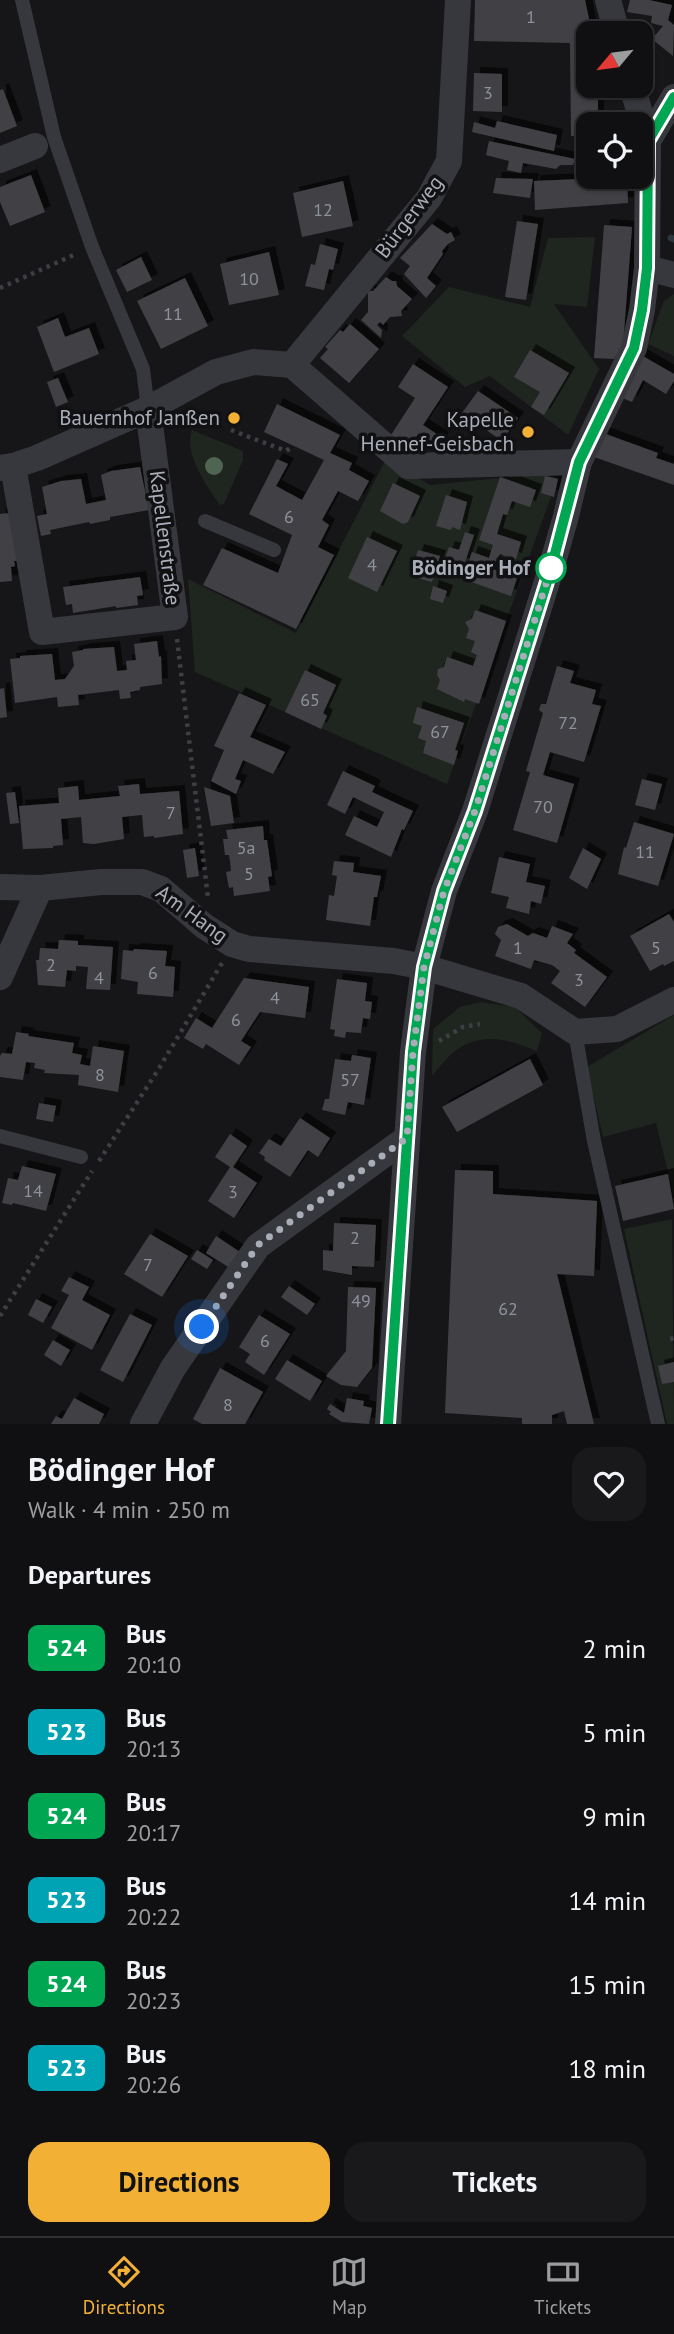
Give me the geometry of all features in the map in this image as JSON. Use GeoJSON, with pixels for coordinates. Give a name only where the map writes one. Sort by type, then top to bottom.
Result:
{"type":"FeatureCollection","features":[{"type":"Feature","properties":{"kind":"street","name":"Bürgerweg"},"geometry":{"type":"LineString","coordinates":[[292,365],[429,198],[449,161],[458,0]]}},
{"type":"Feature","properties":{"kind":"street"},"geometry":{"type":"LineString","coordinates":[[608,0],[614,21]]}},
{"type":"Feature","properties":{"kind":"street"},"geometry":{"type":"LineString","coordinates":[[653,133],[674,97]]}},
{"type":"Feature","properties":{"kind":"street"},"geometry":{"type":"LineString","coordinates":[[0,160],[34,146]]}},
{"type":"Feature","properties":{"kind":"street"},"geometry":{"type":"LineString","coordinates":[[392,1423],[413,1052],[424,967],[444,891],[475,811],[551,569],[579,462],[634,348],[647,268],[648,189]]}},
{"type":"Feature","properties":{"kind":"street"},"geometry":{"type":"LineString","coordinates":[[647,268],[674,275]]}},
{"type":"Feature","properties":{"kind":"street","name":"Kapellenstraße"},"geometry":{"type":"LineString","coordinates":[[148,409],[175,617],[42,632],[6,467],[37,458],[148,409],[216,372],[253,362],[292,365]]}},
{"type":"Feature","properties":{"kind":"street"},"geometry":{"type":"LineString","coordinates":[[292,365],[408,466],[579,462]]}},
{"type":"Feature","properties":{"kind":"street","name":"Am Hang"},"geometry":{"type":"LineString","coordinates":[[0,887],[40,888],[101,882],[142,882],[169,895],[204,926],[232,944],[249,949],[394,961],[424,967],[521,996],[575,1032]]}},
{"type":"Feature","properties":{"kind":"street"},"geometry":{"type":"LineString","coordinates":[[0,976],[40,888]]}},
{"type":"Feature","properties":{"kind":"street"},"geometry":{"type":"LineString","coordinates":[[575,1032],[617,1029],[674,1000]]}},
{"type":"Feature","properties":{"kind":"street"},"geometry":{"type":"LineString","coordinates":[[143,1424],[173,1368],[258,1245],[407,1138]]}},
{"type":"Feature","properties":{"kind":"lane"},"geometry":{"type":"LineString","coordinates":[[22,0],[54,136],[92,247],[143,369],[148,409]]}},
{"type":"Feature","properties":{"kind":"lane"},"geometry":{"type":"LineString","coordinates":[[205,521],[274,550]]}},
{"type":"Feature","properties":{"kind":"lane"},"geometry":{"type":"LineString","coordinates":[[575,1032],[594,1140],[658,1424]]}},
{"type":"Feature","properties":{"kind":"lane"},"geometry":{"type":"LineString","coordinates":[[0,1136],[81,1157]]}},
{"type":"Feature","properties":{"kind":"path"},"geometry":{"type":"LineString","coordinates":[[0,288],[92,247]]}},
{"type":"Feature","properties":{"kind":"path"},"geometry":{"type":"LineString","coordinates":[[231,430],[286,451],[293,446]]}},
{"type":"Feature","properties":{"kind":"path"},"geometry":{"type":"LineString","coordinates":[[175,617],[209,894],[204,926]]}},
{"type":"Feature","properties":{"kind":"path"},"geometry":{"type":"LineString","coordinates":[[0,1315],[158,1070],[232,944]]}},
{"type":"Feature","properties":{"kind":"path"},"geometry":{"type":"LineString","coordinates":[[413,1052],[432,1046],[463,1027],[480,1024]]}},
{"type":"Feature","properties":{"kind":"shaded area"},"geometry":{"type":"Polygon","coordinates":[[[595,237],[587,307],[554,304],[599,369],[568,435],[490,376],[465,387],[402,336],[449,287],[530,307],[548,238],[595,237]]]}},
{"type":"Feature","properties":{"kind":"shaded area"},"geometry":{"type":"Polygon","coordinates":[[[674,294],[674,356],[648,344],[664,301],[674,294]]]}},
{"type":"Feature","properties":{"kind":"shaded area"},"geometry":{"type":"Polygon","coordinates":[[[192,430],[243,451],[243,460],[224,504],[220,505],[193,459],[190,439],[192,430]]]}},
{"type":"Feature","properties":{"kind":"shaded area"},"geometry":{"type":"Polygon","coordinates":[[[386,459],[430,485],[560,472],[447,784],[195,672],[188,579],[296,633],[386,459]]]}},
{"type":"Feature","properties":{"kind":"shaded area"},"geometry":{"type":"Polygon","coordinates":[[[480,1002],[515,1007],[542,1033],[537,1051],[509,1041],[490,1039],[471,1042],[449,1056],[432,1075],[433,1029],[460,1007],[480,1002]]]}},
{"type":"Feature","properties":{"kind":"shaded area"},"geometry":{"type":"Polygon","coordinates":[[[674,1015],[674,1196],[656,1123],[603,1137],[587,1067],[674,1015]]]}},
{"type":"Feature","properties":{"kind":"shaded area"},"geometry":{"type":"Polygon","coordinates":[[[672,1219],[674,1424],[667,1424],[624,1229],[672,1219]]]}},
{"type":"Feature","properties":{"kind":"building"},"geometry":{"type":"Polygon","coordinates":[[[475,0],[585,0],[589,21],[576,21],[576,98],[598,98],[598,112],[576,112],[576,136],[571,136],[570,43],[474,41],[475,0]]]}},
{"type":"Feature","properties":{"kind":"building"},"geometry":{"type":"Polygon","coordinates":[[[630,0],[649,0],[672,5],[668,20],[674,25],[673,56],[653,40],[663,26],[653,24],[652,16],[627,12],[630,0]]]}},
{"type":"Feature","properties":{"kind":"building"},"geometry":{"type":"Polygon","coordinates":[[[474,73],[502,74],[502,112],[473,111],[474,73]]]}},
{"type":"Feature","properties":{"kind":"building"},"geometry":{"type":"Polygon","coordinates":[[[3,89],[17,126],[0,133],[0,90],[3,89]]]}},
{"type":"Feature","properties":{"kind":"building"},"geometry":{"type":"Polygon","coordinates":[[[497,121],[557,135],[554,151],[472,132],[474,122],[495,128],[497,121]]]}},
{"type":"Feature","properties":{"kind":"building"},"geometry":{"type":"Polygon","coordinates":[[[489,141],[575,159],[573,165],[560,165],[556,169],[523,163],[521,173],[507,170],[509,161],[486,155],[489,141]]]}},
{"type":"Feature","properties":{"kind":"building"},"geometry":{"type":"Polygon","coordinates":[[[31,175],[45,212],[10,226],[0,202],[0,187],[31,175]]]}},
{"type":"Feature","properties":{"kind":"building"},"geometry":{"type":"Polygon","coordinates":[[[496,178],[533,179],[530,198],[493,193],[496,178]]]}},
{"type":"Feature","properties":{"kind":"building"},"geometry":{"type":"Polygon","coordinates":[[[576,179],[576,189],[627,189],[628,203],[535,210],[534,181],[576,179]]]}},
{"type":"Feature","properties":{"kind":"building"},"geometry":{"type":"Polygon","coordinates":[[[343,181],[353,226],[302,237],[293,193],[343,181]]]}},
{"type":"Feature","properties":{"kind":"building"},"geometry":{"type":"Polygon","coordinates":[[[517,221],[538,224],[526,300],[505,297],[517,221]]]}},
{"type":"Feature","properties":{"kind":"building"},"geometry":{"type":"Polygon","coordinates":[[[432,224],[447,234],[451,232],[455,240],[442,251],[443,254],[427,278],[436,286],[426,298],[404,274],[410,266],[400,258],[432,224]]]}},
{"type":"Feature","properties":{"kind":"building"},"geometry":{"type":"Polygon","coordinates":[[[604,225],[632,227],[623,345],[614,359],[594,358],[604,225]]]}},
{"type":"Feature","properties":{"kind":"building"},"geometry":{"type":"Polygon","coordinates":[[[320,244],[338,249],[324,290],[305,286],[311,264],[315,265],[320,244]]]}},
{"type":"Feature","properties":{"kind":"building"},"geometry":{"type":"Polygon","coordinates":[[[269,252],[279,295],[229,305],[220,264],[269,252]]]}},
{"type":"Feature","properties":{"kind":"building"},"geometry":{"type":"Polygon","coordinates":[[[141,257],[152,280],[127,292],[116,270],[141,257]]]}},
{"type":"Feature","properties":{"kind":"building"},"geometry":{"type":"Polygon","coordinates":[[[386,277],[396,281],[397,286],[412,299],[401,311],[402,316],[390,317],[383,325],[380,322],[377,325],[382,330],[381,338],[361,320],[368,312],[368,291],[373,291],[386,277]]]}},
{"type":"Feature","properties":{"kind":"building"},"geometry":{"type":"Polygon","coordinates":[[[185,278],[208,326],[161,349],[137,301],[185,278]]]}},
{"type":"Feature","properties":{"kind":"building"},"geometry":{"type":"Polygon","coordinates":[[[58,318],[65,337],[89,328],[99,354],[54,372],[37,327],[58,318]]]}},
{"type":"Feature","properties":{"kind":"building"},"geometry":{"type":"Polygon","coordinates":[[[350,324],[379,349],[349,383],[320,358],[328,349],[325,347],[340,330],[343,332],[350,324]]]}},
{"type":"Feature","properties":{"kind":"building"},"geometry":{"type":"Polygon","coordinates":[[[530,350],[569,373],[544,415],[531,407],[540,392],[514,377],[530,350]]]}},
{"type":"Feature","properties":{"kind":"building"},"geometry":{"type":"Polygon","coordinates":[[[641,355],[674,374],[674,381],[666,394],[643,380],[632,402],[620,397],[641,355]]]}},
{"type":"Feature","properties":{"kind":"building"},"geometry":{"type":"Polygon","coordinates":[[[413,364],[448,387],[423,425],[443,438],[438,445],[419,433],[407,450],[389,438],[415,398],[398,387],[413,364]]]}},
{"type":"Feature","properties":{"kind":"building"},"geometry":{"type":"Polygon","coordinates":[[[58,378],[68,402],[56,407],[47,382],[58,378]]]}},
{"type":"Feature","properties":{"kind":"building"},"geometry":{"type":"Polygon","coordinates":[[[478,391],[518,418],[502,441],[462,413],[478,391]]]}},
{"type":"Feature","properties":{"kind":"building"},"geometry":{"type":"Polygon","coordinates":[[[277,404],[340,435],[330,453],[352,463],[349,470],[369,481],[358,501],[338,491],[322,520],[329,525],[318,547],[334,555],[296,629],[203,585],[222,548],[278,573],[292,535],[249,514],[277,459],[288,464],[276,486],[302,500],[324,460],[264,432],[277,404]]]}},
{"type":"Feature","properties":{"kind":"building"},"geometry":{"type":"Polygon","coordinates":[[[603,433],[658,453],[656,458],[674,464],[674,485],[594,457],[603,433]]]}},
{"type":"Feature","properties":{"kind":"building"},"geometry":{"type":"Polygon","coordinates":[[[140,467],[149,510],[50,530],[51,534],[41,536],[37,516],[47,514],[42,487],[81,479],[86,504],[106,500],[101,475],[140,467]]]}},
{"type":"Feature","properties":{"kind":"building"},"geometry":{"type":"Polygon","coordinates":[[[545,476],[558,479],[554,497],[541,493],[545,476]]]}},
{"type":"Feature","properties":{"kind":"building"},"geometry":{"type":"Polygon","coordinates":[[[500,477],[536,490],[530,507],[512,501],[507,515],[503,514],[497,534],[521,542],[516,559],[500,554],[495,563],[495,570],[517,578],[511,596],[463,579],[472,552],[489,558],[493,545],[479,540],[500,477]]]}},
{"type":"Feature","properties":{"kind":"building"},"geometry":{"type":"Polygon","coordinates":[[[393,483],[420,496],[408,522],[403,524],[380,511],[393,483]]]}},
{"type":"Feature","properties":{"kind":"building"},"geometry":{"type":"Polygon","coordinates":[[[446,495],[467,502],[460,530],[436,526],[446,495]]]}},
{"type":"Feature","properties":{"kind":"building"},"geometry":{"type":"Polygon","coordinates":[[[9,513],[18,561],[14,561],[15,566],[11,567],[12,581],[0,582],[0,514],[9,513]]]}},
{"type":"Feature","properties":{"kind":"building"},"geometry":{"type":"Polygon","coordinates":[[[465,532],[474,535],[464,565],[445,559],[449,547],[459,550],[465,532]]]}},
{"type":"Feature","properties":{"kind":"building"},"geometry":{"type":"Polygon","coordinates":[[[367,537],[397,551],[377,592],[348,578],[367,537]]]}},
{"type":"Feature","properties":{"kind":"building"},"geometry":{"type":"Polygon","coordinates":[[[418,550],[440,556],[432,582],[410,576],[418,550]]]}},
{"type":"Feature","properties":{"kind":"building"},"geometry":{"type":"Polygon","coordinates":[[[140,577],[143,595],[137,596],[138,605],[73,613],[72,604],[66,605],[63,587],[140,577]]]}},
{"type":"Feature","properties":{"kind":"building"},"geometry":{"type":"Polygon","coordinates":[[[433,586],[447,591],[443,603],[430,599],[433,586]]]}},
{"type":"Feature","properties":{"kind":"building"},"geometry":{"type":"Polygon","coordinates":[[[475,610],[506,621],[479,704],[465,699],[464,702],[437,689],[440,680],[438,669],[444,667],[447,657],[473,666],[477,655],[471,652],[475,641],[466,638],[469,629],[465,622],[472,619],[475,610]]]}},
{"type":"Feature","properties":{"kind":"building"},"geometry":{"type":"Polygon","coordinates":[[[157,641],[159,657],[161,656],[162,684],[140,687],[140,690],[130,692],[131,698],[120,699],[119,690],[78,695],[79,705],[58,707],[57,697],[15,703],[10,659],[52,654],[55,680],[65,679],[74,666],[72,652],[114,647],[117,671],[127,670],[126,661],[136,660],[134,644],[157,641]]]}},
{"type":"Feature","properties":{"kind":"building"},"geometry":{"type":"Polygon","coordinates":[[[557,666],[574,671],[570,683],[596,690],[592,704],[601,706],[584,762],[550,752],[543,775],[574,784],[557,843],[513,830],[543,713],[539,710],[541,704],[546,704],[557,666]]]}},
{"type":"Feature","properties":{"kind":"building"},"geometry":{"type":"Polygon","coordinates":[[[305,670],[336,685],[323,713],[327,716],[321,729],[285,712],[305,670]]]}},
{"type":"Feature","properties":{"kind":"building"},"geometry":{"type":"Polygon","coordinates":[[[4,688],[7,717],[0,718],[0,689],[4,688]]]}},
{"type":"Feature","properties":{"kind":"building"},"geometry":{"type":"Polygon","coordinates":[[[239,693],[266,705],[250,737],[285,752],[273,774],[243,760],[235,779],[241,781],[236,794],[211,781],[224,750],[214,746],[239,693]]]}},
{"type":"Feature","properties":{"kind":"building"},"geometry":{"type":"Polygon","coordinates":[[[417,707],[464,723],[455,750],[458,751],[454,765],[423,753],[426,741],[418,738],[422,726],[413,723],[417,707]]]}},
{"type":"Feature","properties":{"kind":"building"},"geometry":{"type":"Polygon","coordinates":[[[343,771],[375,786],[372,792],[413,811],[404,830],[402,829],[391,857],[345,835],[354,816],[377,827],[384,812],[353,797],[345,814],[327,805],[343,771]]]}},
{"type":"Feature","properties":{"kind":"building"},"geometry":{"type":"Polygon","coordinates":[[[642,779],[662,784],[655,810],[635,805],[642,779]]]}},
{"type":"Feature","properties":{"kind":"building"},"geometry":{"type":"Polygon","coordinates":[[[139,784],[140,794],[179,791],[183,834],[144,837],[142,815],[122,817],[124,839],[83,843],[81,817],[61,819],[63,845],[23,849],[19,806],[59,803],[58,788],[78,786],[79,800],[120,796],[118,786],[139,784]]]}},
{"type":"Feature","properties":{"kind":"building"},"geometry":{"type":"Polygon","coordinates":[[[204,787],[230,796],[234,823],[211,826],[204,787]]]}},
{"type":"Feature","properties":{"kind":"building"},"geometry":{"type":"Polygon","coordinates":[[[15,792],[19,823],[10,824],[6,793],[15,792]]]}},
{"type":"Feature","properties":{"kind":"building"},"geometry":{"type":"Polygon","coordinates":[[[634,822],[674,834],[658,886],[618,874],[624,847],[626,848],[634,822]]]}},
{"type":"Feature","properties":{"kind":"building"},"geometry":{"type":"Polygon","coordinates":[[[263,826],[272,876],[268,877],[270,891],[234,896],[233,887],[229,888],[226,872],[231,871],[223,839],[228,839],[226,830],[263,826]]]}},
{"type":"Feature","properties":{"kind":"building"},"geometry":{"type":"Polygon","coordinates":[[[195,848],[199,876],[187,878],[183,850],[195,848]]]}},
{"type":"Feature","properties":{"kind":"building"},"geometry":{"type":"Polygon","coordinates":[[[583,848],[601,859],[587,889],[569,878],[583,848]]]}},
{"type":"Feature","properties":{"kind":"building"},"geometry":{"type":"Polygon","coordinates":[[[499,857],[530,864],[526,882],[545,886],[541,904],[531,901],[529,914],[506,908],[509,897],[491,893],[499,857]]]}},
{"type":"Feature","properties":{"kind":"building"},"geometry":{"type":"Polygon","coordinates":[[[334,861],[354,863],[353,872],[381,876],[377,897],[374,897],[370,926],[326,920],[329,895],[334,896],[337,876],[332,875],[334,861]]]}},
{"type":"Feature","properties":{"kind":"building"},"geometry":{"type":"Polygon","coordinates":[[[669,914],[674,922],[674,961],[650,971],[630,936],[669,914]]]}},
{"type":"Feature","properties":{"kind":"building"},"geometry":{"type":"Polygon","coordinates":[[[507,924],[528,936],[533,933],[547,938],[552,926],[573,934],[567,943],[576,950],[574,953],[607,977],[585,1007],[551,983],[560,971],[552,965],[534,960],[531,969],[495,956],[501,940],[495,934],[498,927],[507,924]]]}},
{"type":"Feature","properties":{"kind":"building"},"geometry":{"type":"Polygon","coordinates":[[[59,940],[78,941],[78,945],[113,947],[110,990],[86,989],[88,967],[76,966],[76,971],[67,970],[65,987],[38,985],[36,960],[39,960],[40,948],[58,949],[59,940]]]}},
{"type":"Feature","properties":{"kind":"building"},"geometry":{"type":"Polygon","coordinates":[[[123,950],[167,951],[165,966],[175,967],[173,997],[137,994],[138,982],[121,979],[123,950]]]}},
{"type":"Feature","properties":{"kind":"building"},"geometry":{"type":"Polygon","coordinates":[[[244,978],[309,987],[305,1018],[260,1012],[241,1041],[251,1047],[239,1065],[206,1044],[203,1049],[184,1038],[196,1018],[212,1028],[244,978]]]}},
{"type":"Feature","properties":{"kind":"building"},"geometry":{"type":"Polygon","coordinates":[[[337,979],[367,983],[365,1001],[372,1002],[370,1019],[363,1018],[361,1033],[346,1032],[345,1038],[334,1036],[335,1030],[330,1029],[337,979]]]}},
{"type":"Feature","properties":{"kind":"building"},"geometry":{"type":"Polygon","coordinates":[[[16,1032],[74,1043],[72,1053],[82,1055],[80,1064],[90,1066],[93,1046],[124,1051],[118,1092],[78,1085],[79,1075],[44,1073],[45,1070],[34,1068],[35,1063],[26,1062],[23,1080],[0,1077],[0,1056],[2,1053],[12,1054],[16,1032]]]}},
{"type":"Feature","properties":{"kind":"building"},"geometry":{"type":"Polygon","coordinates":[[[352,1055],[371,1058],[364,1105],[348,1102],[345,1115],[322,1110],[325,1099],[329,1099],[335,1059],[351,1061],[352,1055]]]}},
{"type":"Feature","properties":{"kind":"building"},"geometry":{"type":"Polygon","coordinates":[[[530,1059],[543,1085],[457,1132],[442,1107],[530,1059]]]}},
{"type":"Feature","properties":{"kind":"building"},"geometry":{"type":"Polygon","coordinates":[[[39,1103],[56,1106],[53,1122],[36,1119],[39,1103]]]}},
{"type":"Feature","properties":{"kind":"building"},"geometry":{"type":"Polygon","coordinates":[[[300,1118],[330,1138],[318,1157],[308,1150],[290,1177],[264,1160],[265,1157],[259,1153],[269,1139],[281,1146],[300,1118]]]}},
{"type":"Feature","properties":{"kind":"building"},"geometry":{"type":"Polygon","coordinates":[[[230,1134],[247,1146],[233,1167],[257,1183],[234,1218],[208,1201],[230,1167],[215,1157],[230,1134]]]}},
{"type":"Feature","properties":{"kind":"building"},"geometry":{"type":"Polygon","coordinates":[[[22,1166],[56,1174],[46,1211],[2,1203],[8,1178],[18,1180],[22,1166]]]}},
{"type":"Feature","properties":{"kind":"building"},"geometry":{"type":"Polygon","coordinates":[[[455,1170],[493,1171],[493,1194],[597,1201],[594,1276],[557,1274],[594,1424],[567,1424],[564,1411],[552,1415],[552,1424],[522,1424],[522,1418],[445,1413],[455,1170]]]}},
{"type":"Feature","properties":{"kind":"building"},"geometry":{"type":"Polygon","coordinates":[[[668,1174],[674,1209],[623,1221],[615,1186],[668,1174]]]}},
{"type":"Feature","properties":{"kind":"building"},"geometry":{"type":"Polygon","coordinates":[[[334,1223],[376,1225],[374,1267],[352,1266],[352,1275],[323,1270],[323,1250],[333,1251],[334,1223]]]}},
{"type":"Feature","properties":{"kind":"building"},"geometry":{"type":"Polygon","coordinates":[[[150,1234],[188,1256],[162,1297],[124,1274],[150,1234]]]}},
{"type":"Feature","properties":{"kind":"building"},"geometry":{"type":"Polygon","coordinates":[[[216,1236],[240,1252],[230,1268],[206,1253],[216,1236]]]}},
{"type":"Feature","properties":{"kind":"building"},"geometry":{"type":"Polygon","coordinates":[[[197,1250],[213,1260],[207,1269],[191,1259],[197,1250]]]}},
{"type":"Feature","properties":{"kind":"building"},"geometry":{"type":"Polygon","coordinates":[[[69,1277],[89,1287],[82,1300],[110,1315],[92,1350],[51,1328],[69,1295],[61,1291],[69,1277]]]}},
{"type":"Feature","properties":{"kind":"building"},"geometry":{"type":"Polygon","coordinates":[[[289,1286],[315,1304],[307,1315],[281,1297],[289,1286]]]}},
{"type":"Feature","properties":{"kind":"building"},"geometry":{"type":"Polygon","coordinates":[[[348,1287],[376,1288],[372,1368],[357,1387],[341,1385],[326,1376],[346,1351],[348,1287]]]}},
{"type":"Feature","properties":{"kind":"building"},"geometry":{"type":"Polygon","coordinates":[[[36,1299],[52,1307],[43,1323],[28,1315],[36,1299]]]}},
{"type":"Feature","properties":{"kind":"building"},"geometry":{"type":"Polygon","coordinates":[[[130,1314],[152,1325],[123,1382],[100,1370],[130,1314]]]}},
{"type":"Feature","properties":{"kind":"building"},"geometry":{"type":"Polygon","coordinates":[[[259,1315],[290,1334],[264,1375],[245,1362],[250,1354],[239,1347],[259,1315]]]}},
{"type":"Feature","properties":{"kind":"building"},"geometry":{"type":"Polygon","coordinates":[[[53,1340],[70,1350],[61,1366],[44,1355],[53,1340]]]}},
{"type":"Feature","properties":{"kind":"building"},"geometry":{"type":"Polygon","coordinates":[[[287,1360],[322,1381],[310,1401],[275,1379],[287,1360]]]}},
{"type":"Feature","properties":{"kind":"building"},"geometry":{"type":"Polygon","coordinates":[[[674,1362],[674,1382],[662,1384],[658,1366],[674,1362]]]}},
{"type":"Feature","properties":{"kind":"building"},"geometry":{"type":"Polygon","coordinates":[[[220,1368],[263,1392],[245,1424],[202,1424],[193,1419],[220,1368]]]}},
{"type":"Feature","properties":{"kind":"building"},"geometry":{"type":"Polygon","coordinates":[[[74,1398],[104,1414],[99,1424],[51,1424],[56,1416],[62,1419],[74,1398]]]}},
{"type":"Feature","properties":{"kind":"building"},"geometry":{"type":"Polygon","coordinates":[[[347,1398],[364,1401],[363,1406],[372,1408],[369,1424],[342,1422],[329,1414],[331,1412],[327,1409],[330,1404],[344,1413],[347,1398]]]}},
{"type":"Feature","properties":{"kind":"bus line","name":"524"},"geometry":{"type":"LineString","coordinates":[[388,1424],[413,1052],[424,967],[444,891],[475,811],[551,569],[579,462],[634,348],[647,268],[648,141],[674,97]]}},
{"type":"Feature","properties":{"kind":"place","name":"Bauernhof Janßen"},"geometry":{"type":"Point","coordinates":[234,418]}},
{"type":"Feature","properties":{"kind":"place","name":"Kapelle Hennef-Geisbach"},"geometry":{"type":"Point","coordinates":[528,432]}},
{"type":"Feature","properties":{"kind":"place","name":"Bödinger Hof"},"geometry":{"type":"Point","coordinates":[551,568]}},
{"type":"Feature","properties":{"kind":"route"},"geometry":{"type":"LineString","coordinates":[[202,1327],[258,1245],[407,1138],[413,1052],[424,967],[444,891],[475,811],[551,568]]}}]}
